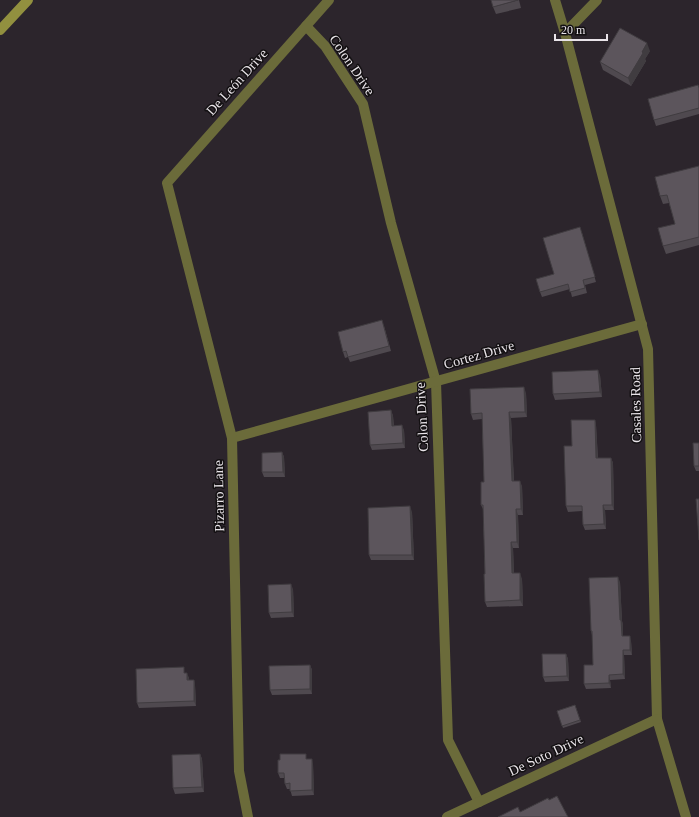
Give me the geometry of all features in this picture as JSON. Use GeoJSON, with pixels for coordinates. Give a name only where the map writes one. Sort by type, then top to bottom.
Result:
{"type":"FeatureCollection","features":[{"type":"Feature","properties":{"kind":"street"},"geometry":{"type":"LineString","coordinates":[[0,30],[28,0]]}},
{"type":"Feature","properties":{"kind":"street","name":"De León Drive"},"geometry":{"type":"LineString","coordinates":[[166,183],[329,0]]}},
{"type":"Feature","properties":{"kind":"street","name":"Casales Road"},"geometry":{"type":"LineString","coordinates":[[556,0],[648,349],[657,719],[686,817]]}},
{"type":"Feature","properties":{"kind":"street"},"geometry":{"type":"LineString","coordinates":[[565,33],[597,0]]}},
{"type":"Feature","properties":{"kind":"street","name":"Colon Drive"},"geometry":{"type":"LineString","coordinates":[[306,26],[325,46],[362,104],[391,223],[436,382],[448,740],[479,802]]}},
{"type":"Feature","properties":{"kind":"street","name":"Pizarro Lane"},"geometry":{"type":"LineString","coordinates":[[166,183],[232,438],[239,771],[248,817]]}},
{"type":"Feature","properties":{"kind":"street","name":"Cortez Drive"},"geometry":{"type":"LineString","coordinates":[[232,438],[642,324]]}},
{"type":"Feature","properties":{"kind":"street","name":"De Soto Drive"},"geometry":{"type":"LineString","coordinates":[[447,817],[657,719]]}},
{"type":"Feature","properties":{"kind":"building"},"geometry":{"type":"Polygon","coordinates":[[[491,0],[518,0],[493,7],[491,0]]]}},
{"type":"Feature","properties":{"kind":"building"},"geometry":{"type":"Polygon","coordinates":[[[620,28],[647,43],[642,52],[643,53],[628,78],[600,62],[620,28]]]}},
{"type":"Feature","properties":{"kind":"building"},"geometry":{"type":"Polygon","coordinates":[[[698,85],[699,108],[654,120],[648,99],[698,85]]]}},
{"type":"Feature","properties":{"kind":"building"},"geometry":{"type":"Polygon","coordinates":[[[699,166],[699,237],[663,246],[658,228],[675,224],[667,195],[660,196],[655,177],[699,166]]]}},
{"type":"Feature","properties":{"kind":"building"},"geometry":{"type":"Polygon","coordinates":[[[580,227],[595,277],[583,280],[585,288],[570,292],[568,284],[540,292],[536,279],[554,274],[543,238],[580,227]]]}},
{"type":"Feature","properties":{"kind":"building"},"geometry":{"type":"Polygon","coordinates":[[[382,320],[389,346],[348,357],[346,351],[343,352],[338,332],[382,320]]]}},
{"type":"Feature","properties":{"kind":"building"},"geometry":{"type":"Polygon","coordinates":[[[598,370],[600,392],[553,394],[552,372],[598,370]]]}},
{"type":"Feature","properties":{"kind":"building"},"geometry":{"type":"Polygon","coordinates":[[[524,387],[525,412],[509,412],[512,481],[520,481],[521,509],[516,509],[517,542],[511,542],[512,573],[520,573],[520,600],[485,602],[483,505],[481,505],[481,482],[484,482],[482,413],[471,414],[470,389],[524,387]]]}},
{"type":"Feature","properties":{"kind":"building"},"geometry":{"type":"Polygon","coordinates":[[[391,410],[392,426],[402,425],[403,443],[370,445],[368,412],[391,410]]]}},
{"type":"Feature","properties":{"kind":"building"},"geometry":{"type":"Polygon","coordinates":[[[571,420],[595,420],[596,458],[611,458],[612,505],[603,505],[604,524],[583,525],[582,506],[566,506],[564,446],[572,446],[571,420]]]}},
{"type":"Feature","properties":{"kind":"building"},"geometry":{"type":"Polygon","coordinates":[[[693,443],[699,443],[699,466],[694,466],[693,443]]]}},
{"type":"Feature","properties":{"kind":"building"},"geometry":{"type":"Polygon","coordinates":[[[282,452],[283,472],[262,472],[262,453],[282,452]]]}},
{"type":"Feature","properties":{"kind":"building"},"geometry":{"type":"Polygon","coordinates":[[[696,499],[699,499],[699,540],[696,499]]]}},
{"type":"Feature","properties":{"kind":"building"},"geometry":{"type":"Polygon","coordinates":[[[410,506],[412,555],[369,555],[368,508],[410,506]]]}},
{"type":"Feature","properties":{"kind":"building"},"geometry":{"type":"Polygon","coordinates":[[[618,577],[622,636],[630,636],[630,650],[623,650],[623,674],[609,675],[609,683],[584,684],[584,665],[593,665],[589,578],[618,577]]]}},
{"type":"Feature","properties":{"kind":"building"},"geometry":{"type":"Polygon","coordinates":[[[291,584],[292,612],[269,613],[268,585],[291,584]]]}},
{"type":"Feature","properties":{"kind":"building"},"geometry":{"type":"Polygon","coordinates":[[[542,654],[566,654],[567,676],[543,677],[542,654]]]}},
{"type":"Feature","properties":{"kind":"building"},"geometry":{"type":"Polygon","coordinates":[[[310,665],[310,689],[270,690],[269,666],[310,665]]]}},
{"type":"Feature","properties":{"kind":"building"},"geometry":{"type":"Polygon","coordinates":[[[184,667],[184,673],[187,673],[187,680],[194,680],[194,701],[137,703],[136,669],[184,667]]]}},
{"type":"Feature","properties":{"kind":"building"},"geometry":{"type":"Polygon","coordinates":[[[575,705],[580,720],[562,726],[557,711],[575,705]]]}},
{"type":"Feature","properties":{"kind":"building"},"geometry":{"type":"Polygon","coordinates":[[[200,754],[202,787],[173,788],[172,755],[200,754]]]}},
{"type":"Feature","properties":{"kind":"building"},"geometry":{"type":"Polygon","coordinates":[[[280,754],[306,754],[306,759],[312,759],[312,790],[290,791],[290,783],[285,784],[284,773],[278,773],[278,760],[280,760],[280,754]]]}},
{"type":"Feature","properties":{"kind":"building"},"geometry":{"type":"Polygon","coordinates":[[[557,796],[568,817],[498,817],[518,807],[520,812],[548,798],[549,800],[557,796]]]}}]}
